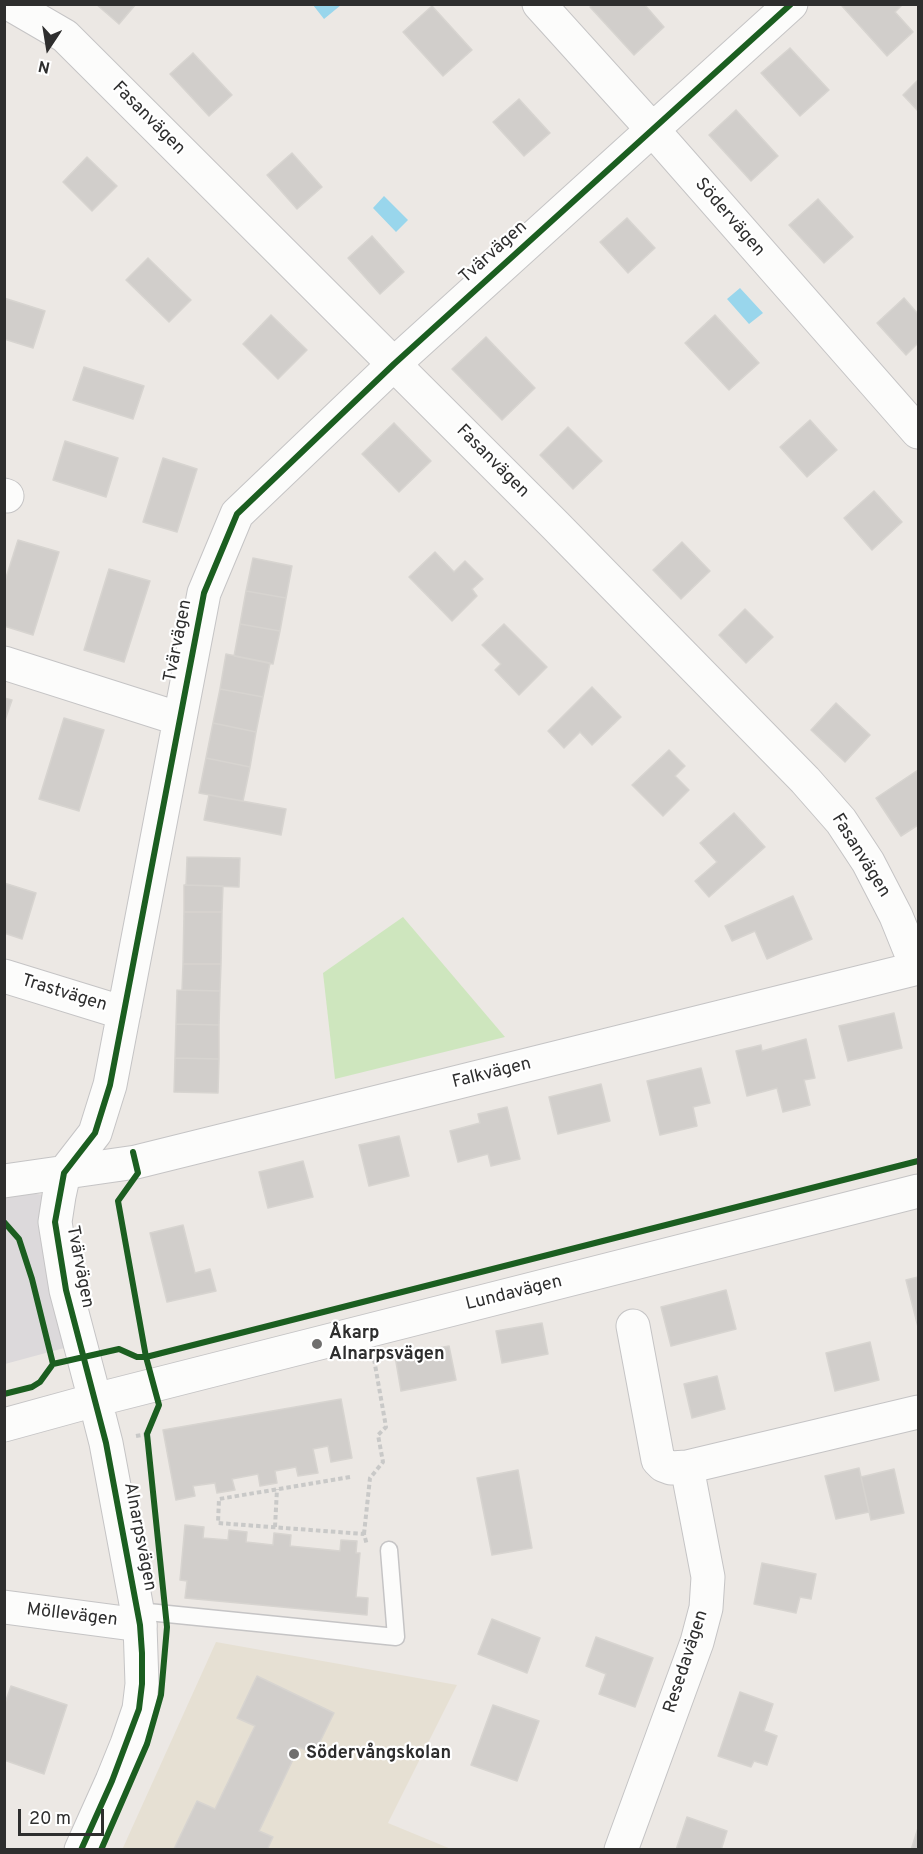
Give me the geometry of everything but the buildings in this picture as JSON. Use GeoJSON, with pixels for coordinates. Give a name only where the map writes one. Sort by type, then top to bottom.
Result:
{"type":"FeatureCollection","features":[{"type":"Feature","properties":{"kind":"street","name":"Fasanvägen"},"geometry":{"type":"LineString","coordinates":[[10,4],[65,36],[394,364],[805,780],[841,821],[868,862],[896,916],[917,968]]}},
{"type":"Feature","properties":{"kind":"street","name":"Södervägen"},"geometry":{"type":"LineString","coordinates":[[539,4],[918,432]]}},
{"type":"Feature","properties":{"kind":"street","name":"Tvärvägen"},"geometry":{"type":"LineString","coordinates":[[95,1400],[66,1290],[55,1222],[64,1173],[95,1133],[110,1085],[204,593],[237,514],[394,364],[791,4]]}},
{"type":"Feature","properties":{"kind":"street"},"geometry":{"type":"LineString","coordinates":[[4,663],[180,719]]}},
{"type":"Feature","properties":{"kind":"street","name":"Falkvägen"},"geometry":{"type":"LineString","coordinates":[[4,1180],[136,1162],[917,968]]}},
{"type":"Feature","properties":{"kind":"street","name":"Trastvägen"},"geometry":{"type":"LineString","coordinates":[[4,976],[124,1013]]}},
{"type":"Feature","properties":{"kind":"street","name":"Lundavägen"},"geometry":{"type":"LineString","coordinates":[[4,1425],[918,1191]]}},
{"type":"Feature","properties":{"kind":"street"},"geometry":{"type":"LineString","coordinates":[[633,1326],[658,1460],[670,1468],[687,1467],[918,1412]]}},
{"type":"Feature","properties":{"kind":"street","name":"Alnarpsvägen"},"geometry":{"type":"LineString","coordinates":[[81,1850],[112,1781],[139,1709],[142,1684],[139,1618],[106,1443],[95,1400]]}},
{"type":"Feature","properties":{"kind":"street","name":"Resedavägen"},"geometry":{"type":"LineString","coordinates":[[621,1850],[697,1642],[706,1608],[708,1577],[687,1467]]}},
{"type":"Feature","properties":{"kind":"street","name":"Möllevägen"},"geometry":{"type":"LineString","coordinates":[[4,1607],[139,1618]]}},
{"type":"Feature","properties":{"kind":"lane"},"geometry":{"type":"LineString","coordinates":[[139,1618],[396,1637],[388,1550]]}},
{"type":"Feature","properties":{"kind":"path"},"geometry":{"type":"LineString","coordinates":[[377,1372],[386,1427],[378,1435],[383,1462],[370,1478],[364,1534],[367,1548],[388,1550]]}},
{"type":"Feature","properties":{"kind":"path"},"geometry":{"type":"LineString","coordinates":[[148,1444],[147,1434],[159,1404],[155,1386]]}},
{"type":"Feature","properties":{"kind":"path"},"geometry":{"type":"LineString","coordinates":[[350,1477],[219,1499],[218,1523],[364,1534]]}},
{"type":"Feature","properties":{"kind":"path"},"geometry":{"type":"LineString","coordinates":[[275,1528],[277,1489]]}},
{"type":"Feature","properties":{"kind":"shaded area"},"geometry":{"type":"Polygon","coordinates":[[[5,1191],[47,1195],[79,1344],[5,1364],[5,1191]]]}},
{"type":"Feature","properties":{"kind":"shaded area","name":"Södervångskolan"},"geometry":{"type":"Polygon","coordinates":[[[216,1642],[457,1685],[388,1823],[451,1849],[122,1850],[216,1642]]]}},
{"type":"Feature","properties":{"kind":"green space"},"geometry":{"type":"Polygon","coordinates":[[[403,917],[505,1037],[335,1079],[323,973],[403,917]]]}},
{"type":"Feature","properties":{"kind":"water"},"geometry":{"type":"Polygon","coordinates":[[[313,4],[341,5],[324,19],[313,4]]]}},
{"type":"Feature","properties":{"kind":"water"},"geometry":{"type":"Polygon","coordinates":[[[384,196],[408,220],[396,232],[373,208],[384,196]]]}},
{"type":"Feature","properties":{"kind":"water"},"geometry":{"type":"Polygon","coordinates":[[[740,288],[763,313],[749,324],[727,299],[740,288]]]}},
{"type":"Feature","properties":{"kind":"cycle path"},"geometry":{"type":"LineString","coordinates":[[81,1850],[112,1781],[139,1709],[142,1653],[140,1625],[106,1443],[66,1290],[55,1222],[64,1173],[95,1133],[110,1085],[204,593],[237,514],[394,364],[791,4]]}},
{"type":"Feature","properties":{"kind":"cycle path"},"geometry":{"type":"LineString","coordinates":[[101,1850],[147,1744],[161,1695],[167,1627],[147,1434],[159,1405],[146,1357],[118,1201],[138,1173],[133,1152]]}},
{"type":"Feature","properties":{"kind":"cycle path"},"geometry":{"type":"LineString","coordinates":[[4,1394],[32,1387],[40,1382],[53,1364],[119,1349],[137,1357],[146,1357],[918,1161]]}},
{"type":"Feature","properties":{"kind":"cycle path"},"geometry":{"type":"LineString","coordinates":[[4,1222],[19,1239],[32,1279],[53,1364]]}},
{"type":"Feature","properties":{"kind":"place","name":"Åkarp Alnarpsvägen"},"geometry":{"type":"Point","coordinates":[317,1344]}},
{"type":"Feature","properties":{"kind":"place","name":"Södervångskolan"},"geometry":{"type":"Point","coordinates":[294,1754]}}]}
